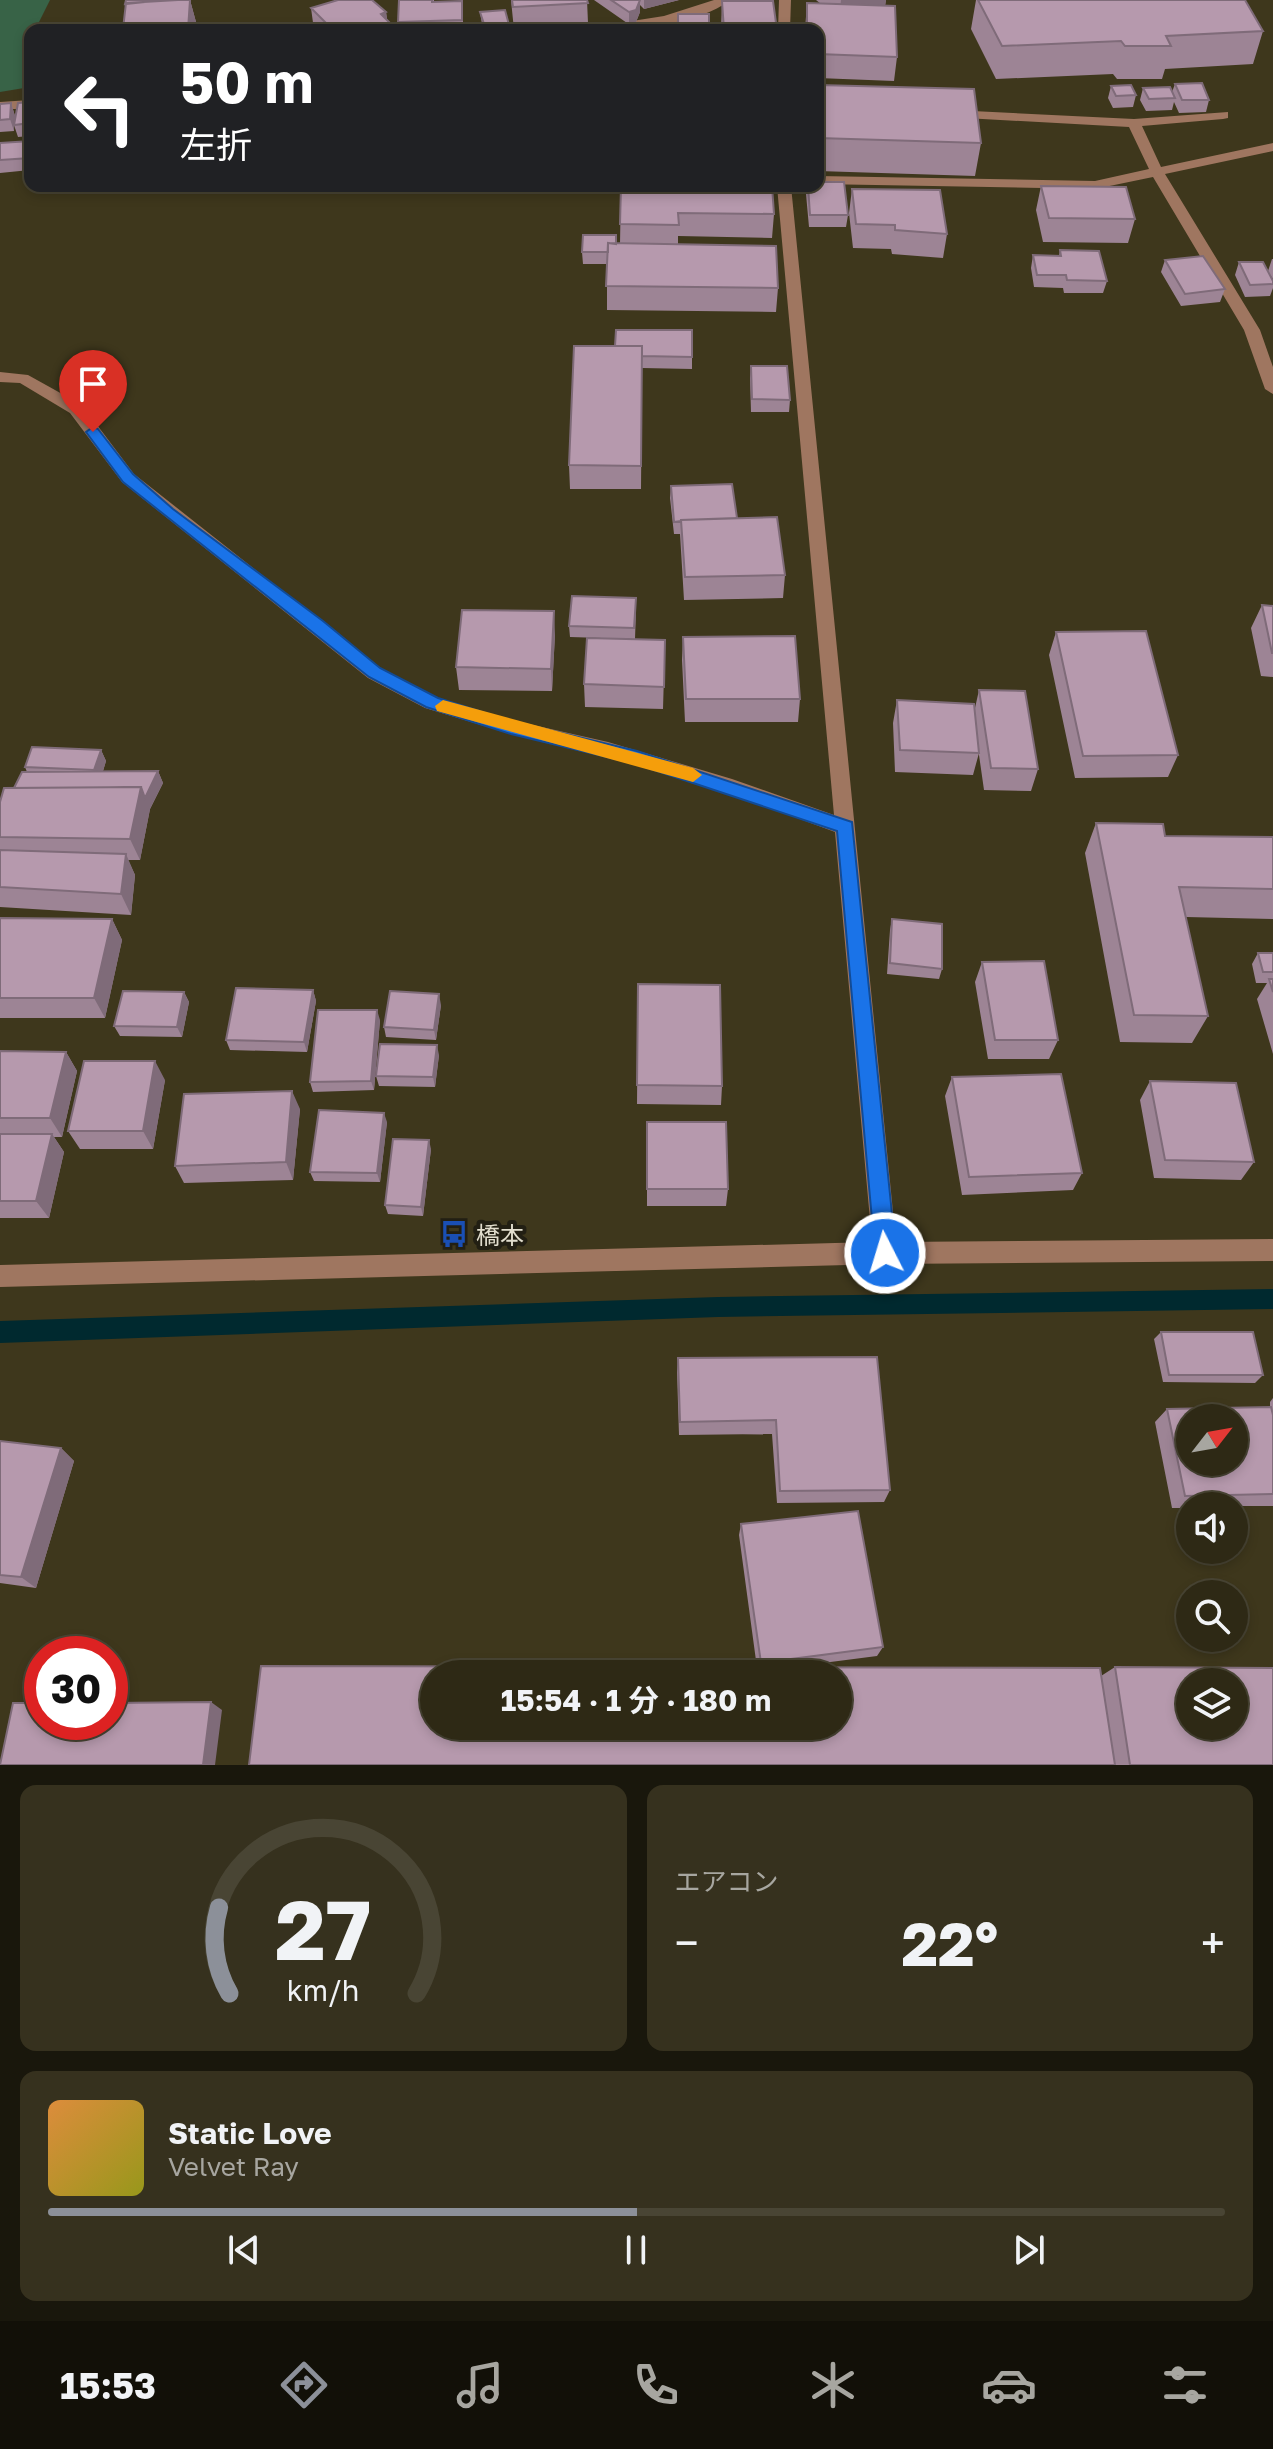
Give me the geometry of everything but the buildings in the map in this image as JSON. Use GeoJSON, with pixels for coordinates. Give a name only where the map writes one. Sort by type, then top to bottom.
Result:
{"type":"FeatureCollection","features":[{"type":"Feature","properties":{"kind":"street"},"geometry":{"type":"LineString","coordinates":[[645,24],[703,10],[724,0]]}},
{"type":"Feature","properties":{"kind":"street"},"geometry":{"type":"LineString","coordinates":[[784,24],[785,0]]}},
{"type":"Feature","properties":{"kind":"street"},"geometry":{"type":"LineString","coordinates":[[0,106],[24,104]]}},
{"type":"Feature","properties":{"kind":"street"},"geometry":{"type":"LineString","coordinates":[[931,113],[1134,123],[1223,115]]}},
{"type":"Feature","properties":{"kind":"street"},"geometry":{"type":"LineString","coordinates":[[1134,123],[1157,172],[1252,330],[1273,389]]}},
{"type":"Feature","properties":{"kind":"street"},"geometry":{"type":"LineString","coordinates":[[824,180],[1095,185],[1273,147]]}},
{"type":"Feature","properties":{"kind":"street"},"geometry":{"type":"LineString","coordinates":[[785,192],[885,1253]]}},
{"type":"Feature","properties":{"kind":"street"},"geometry":{"type":"LineString","coordinates":[[0,377],[23,378],[76,409],[128,478],[374,673],[432,703],[511,727],[637,758],[845,827]]}},
{"type":"Feature","properties":{"kind":"street"},"geometry":{"type":"LineString","coordinates":[[0,1276],[885,1253],[1273,1250]]}},
{"type":"Feature","properties":{"kind":"green space"},"geometry":{"type":"Polygon","coordinates":[[[0,0],[50,0],[38,24],[24,24],[24,88],[0,92],[0,0]]]}},
{"type":"Feature","properties":{"kind":"waterway"},"geometry":{"type":"LineString","coordinates":[[0,1332],[718,1307],[1273,1299]]}},
{"type":"Feature","properties":{"kind":"slow traffic"},"geometry":{"type":"LineString","coordinates":[[443,706],[511,727],[608,749],[693,775]]}},
{"type":"Feature","properties":{"kind":"place","name":"橋本"},"geometry":{"type":"Point","coordinates":[454,1234]}},
{"type":"Feature","properties":{"kind":"route"},"geometry":{"type":"LineString","coordinates":[[93,432],[128,478],[374,673],[432,703],[511,727],[608,749],[725,784],[845,827],[885,1253]]}}]}
